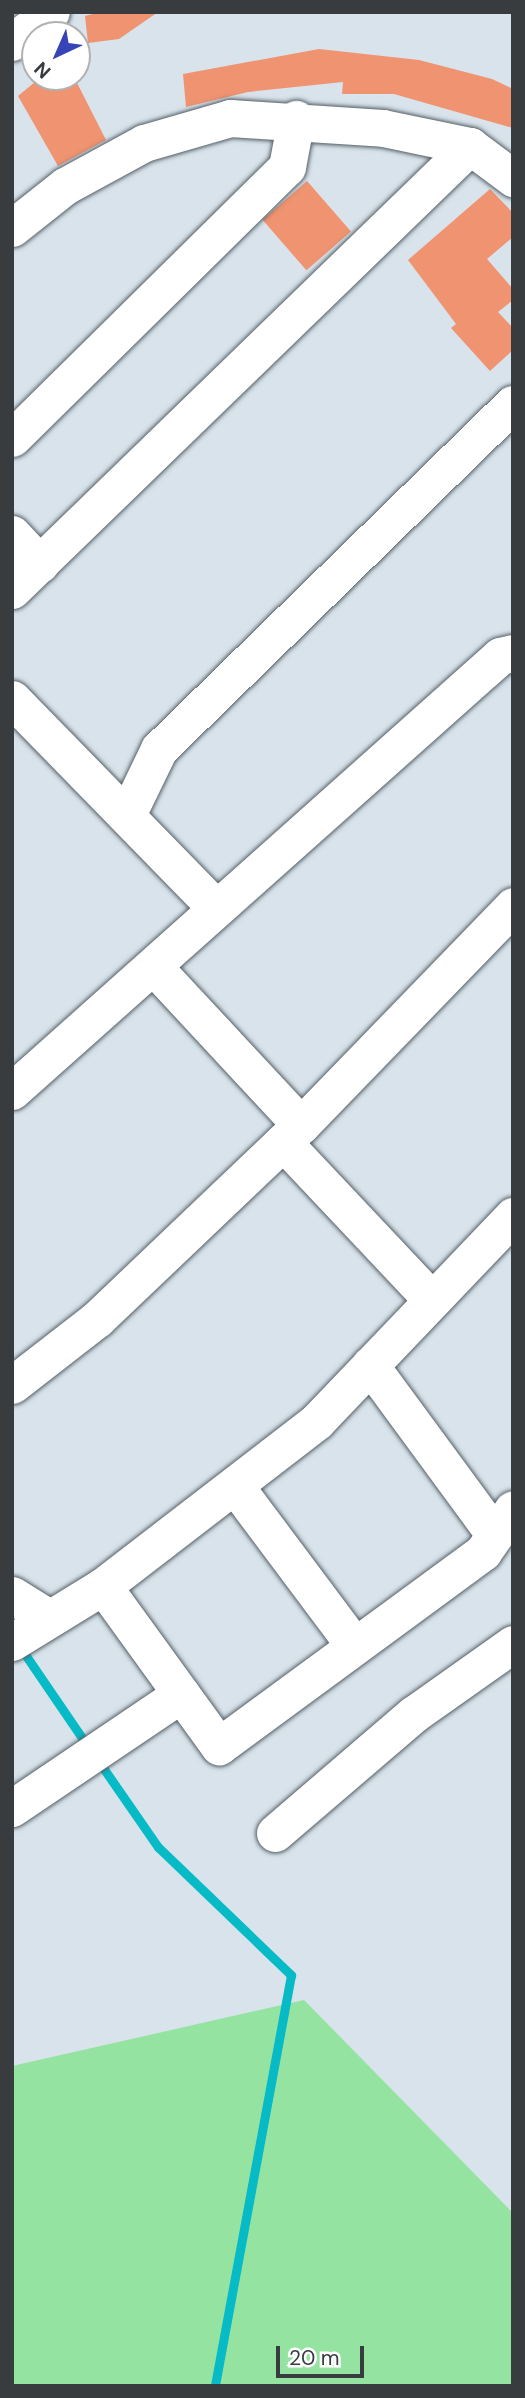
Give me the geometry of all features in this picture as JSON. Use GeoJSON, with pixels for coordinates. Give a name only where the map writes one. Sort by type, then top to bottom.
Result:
{"type":"FeatureCollection","features":[{"type":"Feature","properties":{"kind":"street"},"geometry":{"type":"LineString","coordinates":[[12,43],[51,12]]}},
{"type":"Feature","properties":{"kind":"street"},"geometry":{"type":"LineString","coordinates":[[12,228],[65,186],[144,144],[230,118],[296,119],[383,128],[470,146],[513,178]]}},
{"type":"Feature","properties":{"kind":"street"},"geometry":{"type":"LineString","coordinates":[[12,438],[287,167],[296,119]]}},
{"type":"Feature","properties":{"kind":"street"},"geometry":{"type":"LineString","coordinates":[[12,590],[470,146]]}},
{"type":"Feature","properties":{"kind":"street"},"geometry":{"type":"LineString","coordinates":[[128,813],[159,749],[512,408]]}},
{"type":"Feature","properties":{"kind":"street"},"geometry":{"type":"LineString","coordinates":[[12,534],[40,565]]}},
{"type":"Feature","properties":{"kind":"street"},"geometry":{"type":"LineString","coordinates":[[12,1091],[215,907],[500,656],[513,653]]}},
{"type":"Feature","properties":{"kind":"street"},"geometry":{"type":"LineString","coordinates":[[12,699],[128,813],[215,907]]}},
{"type":"Feature","properties":{"kind":"street"},"geometry":{"type":"LineString","coordinates":[[12,1385],[97,1319],[292,1133],[513,906]]}},
{"type":"Feature","properties":{"kind":"street"},"geometry":{"type":"LineString","coordinates":[[153,966],[432,1300]]}},
{"type":"Feature","properties":{"kind":"street"},"geometry":{"type":"LineString","coordinates":[[12,1642],[103,1586],[317,1421],[513,1216]]}},
{"type":"Feature","properties":{"kind":"street"},"geometry":{"type":"LineString","coordinates":[[103,1586],[219,1746],[483,1552],[502,1520],[370,1365]]}},
{"type":"Feature","properties":{"kind":"street"},"geometry":{"type":"LineString","coordinates":[[235,1486],[354,1645]]}},
{"type":"Feature","properties":{"kind":"street"},"geometry":{"type":"LineString","coordinates":[[12,1595],[49,1618]]}},
{"type":"Feature","properties":{"kind":"street"},"geometry":{"type":"LineString","coordinates":[[275,1833],[414,1714],[513,1644]]}},
{"type":"Feature","properties":{"kind":"street"},"geometry":{"type":"LineString","coordinates":[[12,1808],[181,1694]]}},
{"type":"Feature","properties":{"kind":"green space"},"geometry":{"type":"Polygon","coordinates":[[[304,2000],[513,2213],[513,2386],[12,2386],[12,2066],[304,2000]]]}},
{"type":"Feature","properties":{"kind":"building"},"geometry":{"type":"Polygon","coordinates":[[[101,12],[158,12],[119,39],[91,43],[91,21],[86,21],[85,16],[101,12]]]}},
{"type":"Feature","properties":{"kind":"building"},"geometry":{"type":"Polygon","coordinates":[[[319,49],[419,60],[492,79],[513,89],[513,128],[394,94],[342,94],[343,82],[248,92],[186,107],[183,74],[319,49]]]}},
{"type":"Feature","properties":{"kind":"building"},"geometry":{"type":"Polygon","coordinates":[[[24,91],[81,91],[106,140],[58,166],[18,96],[24,91]]]}},
{"type":"Feature","properties":{"kind":"building"},"geometry":{"type":"Polygon","coordinates":[[[307,181],[351,232],[306,270],[262,220],[307,181]]]}},
{"type":"Feature","properties":{"kind":"building"},"geometry":{"type":"Polygon","coordinates":[[[490,189],[513,213],[513,237],[487,259],[513,289],[513,300],[498,312],[513,328],[513,350],[490,371],[451,328],[456,324],[408,260],[490,189]]]}},
{"type":"Feature","properties":{"kind":"waterway"},"geometry":{"type":"LineString","coordinates":[[20,1647],[89,1748]]}},
{"type":"Feature","properties":{"kind":"waterway"},"geometry":{"type":"LineString","coordinates":[[97,1759],[158,1847],[291,1975],[215,2386]]}}]}
